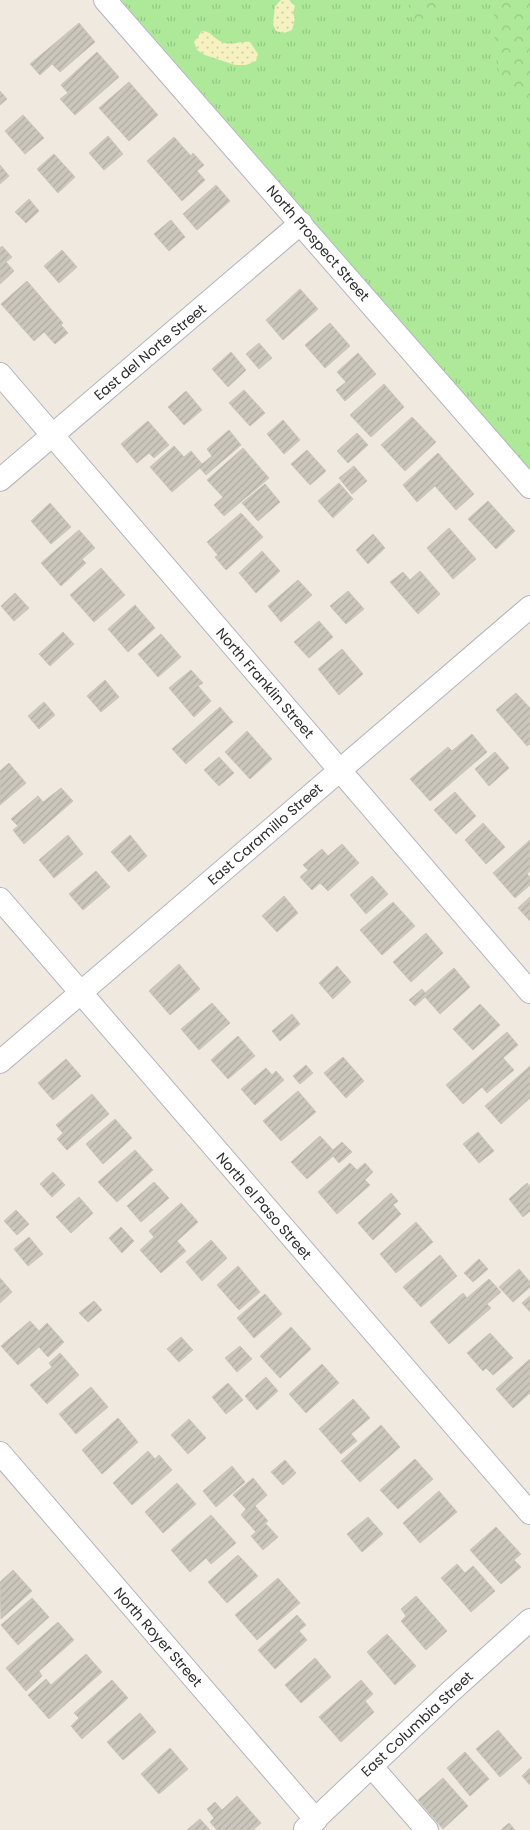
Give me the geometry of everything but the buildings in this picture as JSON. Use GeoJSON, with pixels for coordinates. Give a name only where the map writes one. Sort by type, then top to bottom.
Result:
{"type":"FeatureCollection","features":[{"type":"Feature","properties":{"kind":"street","name":"North Prospect Street"},"geometry":{"type":"LineString","coordinates":[[105,0],[530,487]]}},
{"type":"Feature","properties":{"kind":"street","name":"East del Norte Street"},"geometry":{"type":"LineString","coordinates":[[0,480],[301,224]]}},
{"type":"Feature","properties":{"kind":"street","name":"North Franklin Street"},"geometry":{"type":"LineString","coordinates":[[0,374],[530,992]]}},
{"type":"Feature","properties":{"kind":"street","name":"East Caramillo Street"},"geometry":{"type":"LineString","coordinates":[[0,1062],[530,607]]}},
{"type":"Feature","properties":{"kind":"street","name":"North el Paso Street"},"geometry":{"type":"LineString","coordinates":[[0,899],[530,1514]]}},
{"type":"Feature","properties":{"kind":"street","name":"North Royer Street"},"geometry":{"type":"LineString","coordinates":[[0,1453],[310,1825]]}},
{"type":"Feature","properties":{"kind":"street","name":"East Columbia Street"},"geometry":{"type":"LineString","coordinates":[[310,1825],[450,1692],[530,1620]]}},
{"type":"Feature","properties":{"kind":"street"},"geometry":{"type":"LineString","coordinates":[[372,1767],[427,1830]]}},
{"type":"Feature","properties":{"kind":"green space"},"geometry":{"type":"Polygon","coordinates":[[[121,0],[530,0],[530,470],[520,458],[121,0]]]}},
{"type":"Feature","properties":{"kind":"green space"},"geometry":{"type":"Polygon","coordinates":[[[411,0],[454,0],[451,9],[420,26],[406,12],[411,0]]]}},
{"type":"Feature","properties":{"kind":"green space"},"geometry":{"type":"Polygon","coordinates":[[[494,0],[530,0],[530,48],[527,55],[530,61],[530,101],[512,88],[497,66],[494,0]]]}},
{"type":"Feature","properties":{"kind":"sand"},"geometry":{"type":"Polygon","coordinates":[[[281,0],[289,0],[295,6],[293,13],[295,19],[292,30],[284,33],[276,31],[273,24],[275,6],[281,0]]]}},
{"type":"Feature","properties":{"kind":"sand"},"geometry":{"type":"Polygon","coordinates":[[[202,31],[208,32],[219,41],[225,43],[250,42],[258,54],[256,61],[246,65],[235,65],[205,55],[197,50],[194,42],[202,31]]]}}]}
